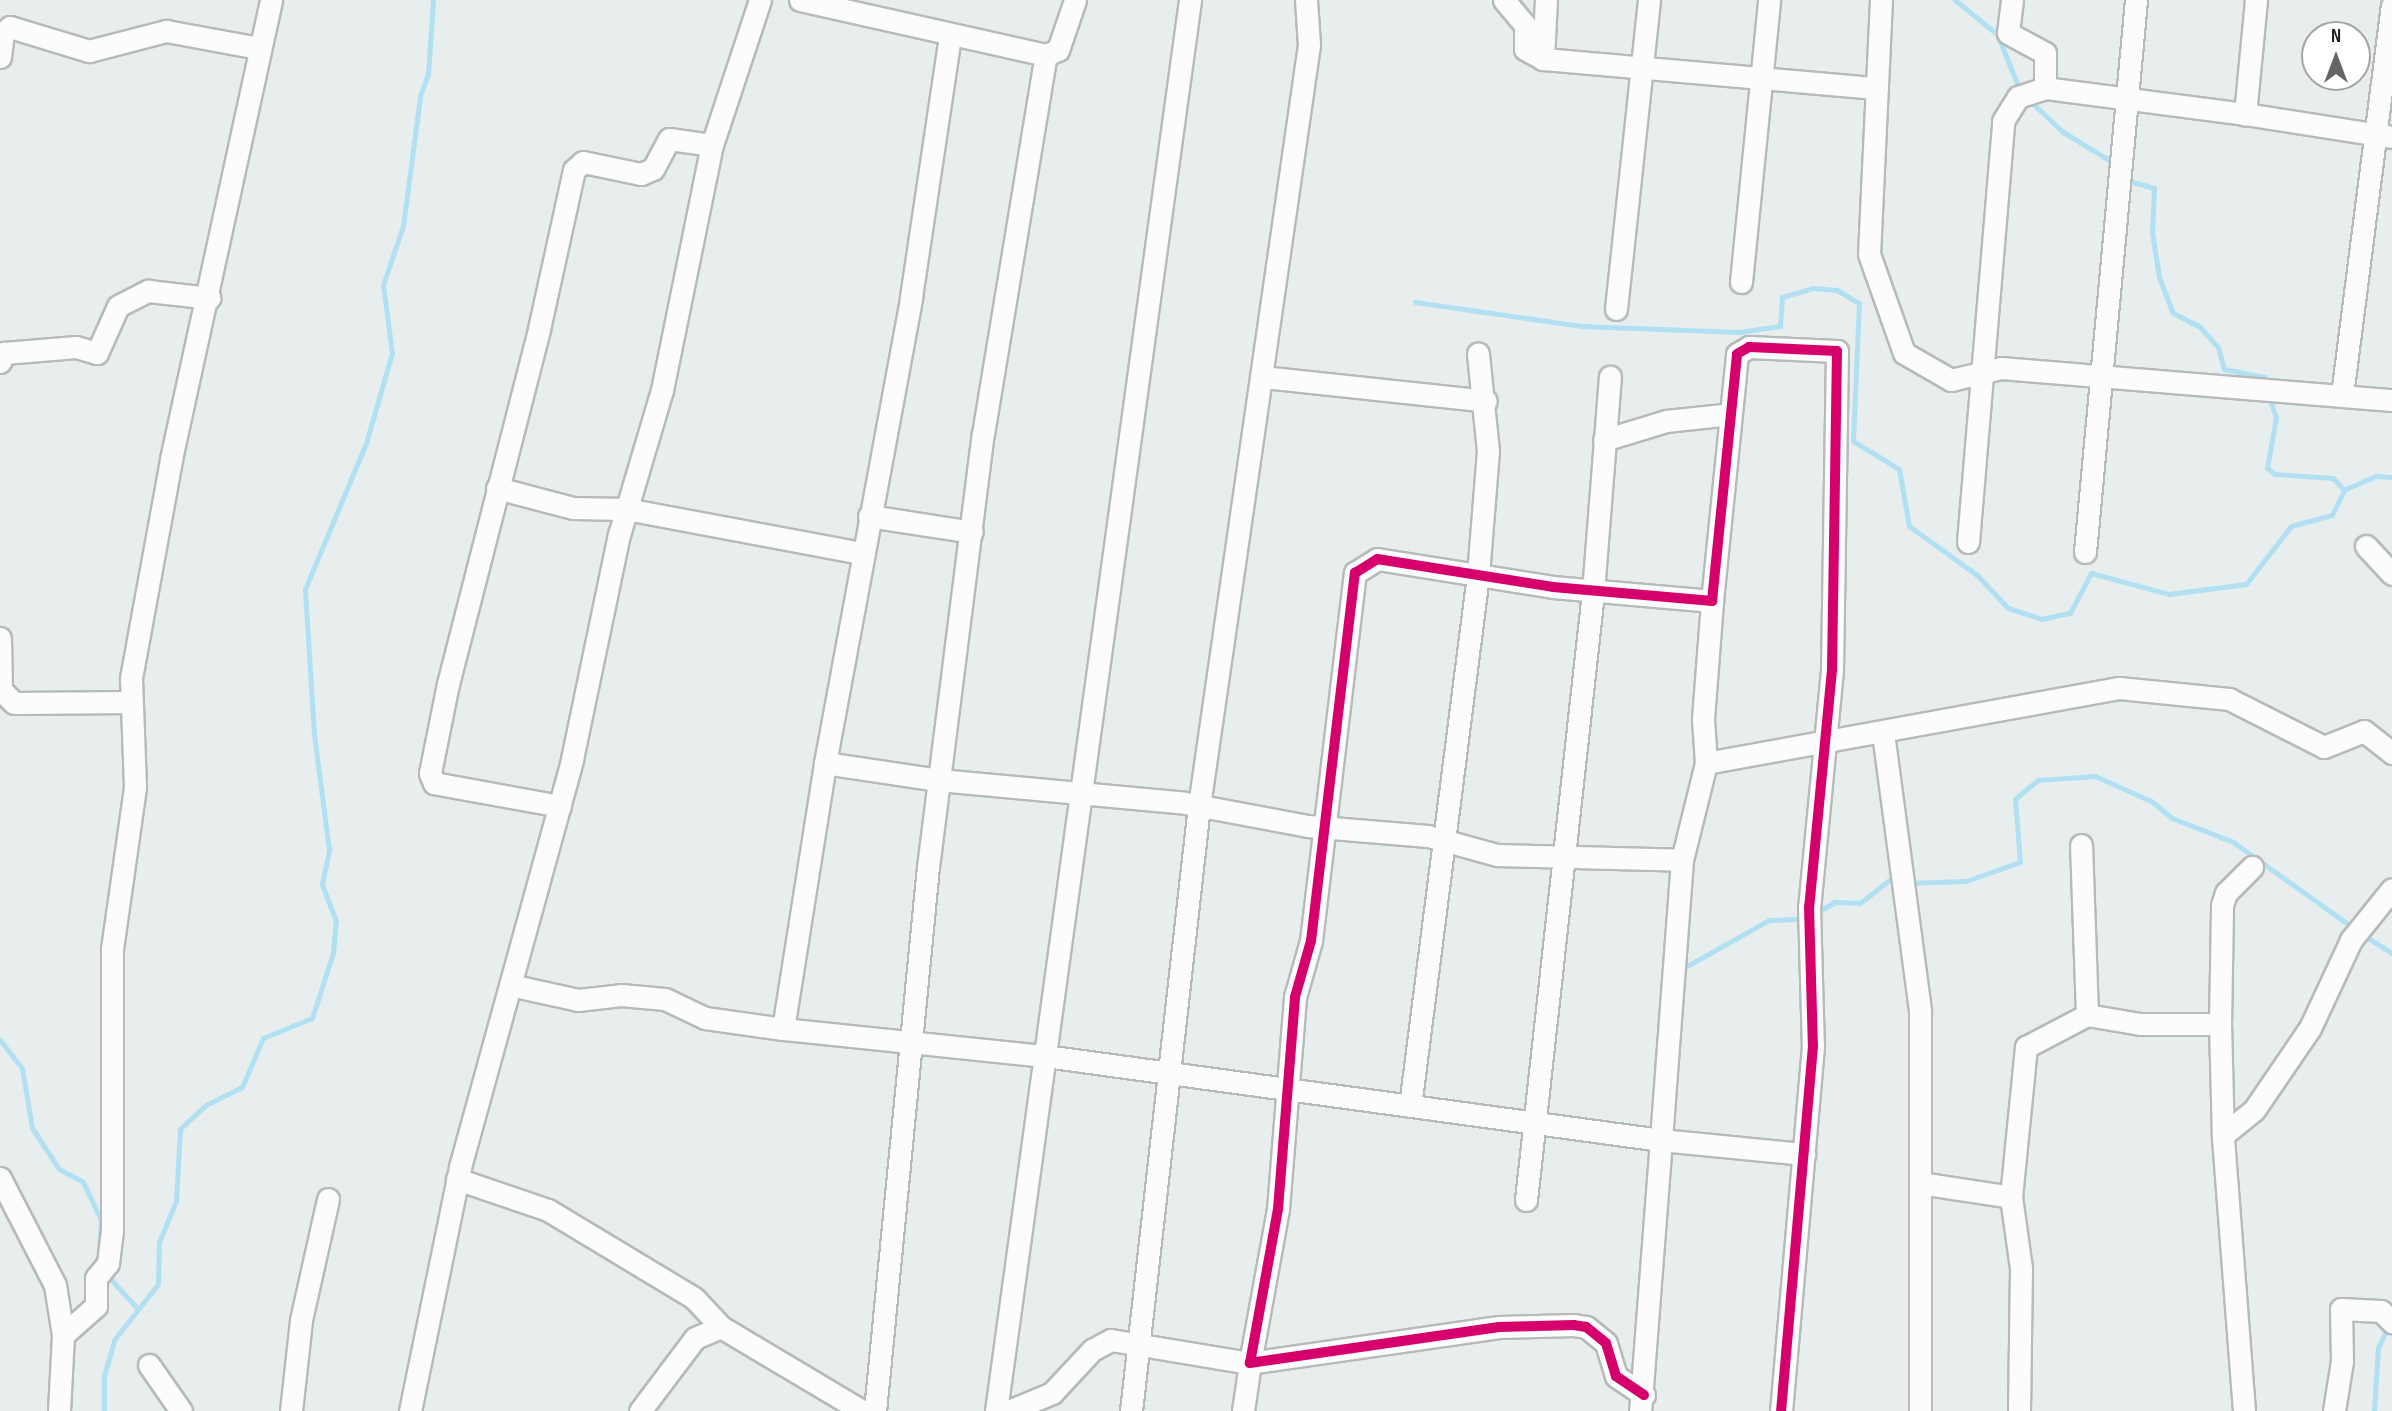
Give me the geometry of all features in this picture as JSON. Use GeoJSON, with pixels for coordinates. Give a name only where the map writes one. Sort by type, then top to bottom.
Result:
{"type":"FeatureCollection","features":[{"type":"Feature","properties":{"kind":"street"},"geometry":{"type":"LineString","coordinates":[[63,1335],[94,1310],[113,1224],[113,933],[135,787],[131,702],[171,459],[210,298],[259,48],[271,0]]}},
{"type":"Feature","properties":{"kind":"street"},"geometry":{"type":"LineString","coordinates":[[410,1411],[457,1179],[560,806],[626,509],[662,390],[712,145],[760,0]]}},
{"type":"Feature","properties":{"kind":"street"},"geometry":{"type":"LineString","coordinates":[[800,0],[1046,55],[1058,50],[1075,0]]}},
{"type":"Feature","properties":{"kind":"street"},"geometry":{"type":"LineString","coordinates":[[996,1411],[1189,0]]}},
{"type":"Feature","properties":{"kind":"street"},"geometry":{"type":"LineString","coordinates":[[1131,1411],[1199,806],[1309,45],[1306,0]]}},
{"type":"Feature","properties":{"kind":"street"},"geometry":{"type":"LineString","coordinates":[[1504,0],[1525,25],[1525,50],[1543,59],[1641,71],[1877,88]]}},
{"type":"Feature","properties":{"kind":"street"},"geometry":{"type":"LineString","coordinates":[[1543,59],[1546,0]]}},
{"type":"Feature","properties":{"kind":"street"},"geometry":{"type":"LineString","coordinates":[[1616,309],[1649,0]]}},
{"type":"Feature","properties":{"kind":"street"},"geometry":{"type":"LineString","coordinates":[[1741,282],[1769,0]]}},
{"type":"Feature","properties":{"kind":"street"},"geometry":{"type":"LineString","coordinates":[[1881,0],[1869,254],[1899,344],[1943,377],[1967,380],[1984,371],[2099,373],[2275,387],[2392,400]]}},
{"type":"Feature","properties":{"kind":"street"},"geometry":{"type":"LineString","coordinates":[[1968,542],[2003,121],[2031,92],[2045,53],[2008,33],[2012,0]]}},
{"type":"Feature","properties":{"kind":"street"},"geometry":{"type":"LineString","coordinates":[[2085,552],[2099,373],[2136,0]]}},
{"type":"Feature","properties":{"kind":"street"},"geometry":{"type":"LineString","coordinates":[[2245,114],[2256,0]]}},
{"type":"Feature","properties":{"kind":"street"},"geometry":{"type":"LineString","coordinates":[[2342,395],[2384,137],[2392,6]]}},
{"type":"Feature","properties":{"kind":"street"},"geometry":{"type":"LineString","coordinates":[[0,57],[2,33],[9,27],[89,51],[166,31],[259,48]]}},
{"type":"Feature","properties":{"kind":"street"},"geometry":{"type":"LineString","coordinates":[[783,1029],[825,763],[911,297],[950,35]]}},
{"type":"Feature","properties":{"kind":"street"},"geometry":{"type":"LineString","coordinates":[[875,1411],[907,1043],[939,780],[1005,284],[1046,55]]}},
{"type":"Feature","properties":{"kind":"street"},"geometry":{"type":"LineString","coordinates":[[2031,92],[2245,114],[2384,137]]}},
{"type":"Feature","properties":{"kind":"street"},"geometry":{"type":"LineString","coordinates":[[560,806],[431,779],[497,488],[574,170],[583,162],[641,174],[653,169],[669,139],[712,145]]}},
{"type":"Feature","properties":{"kind":"street"},"geometry":{"type":"LineString","coordinates":[[0,362],[4,353],[76,347],[97,353],[118,306],[148,291],[210,298]]}},
{"type":"Feature","properties":{"kind":"street"},"geometry":{"type":"LineString","coordinates":[[1642,1403],[1682,860],[1706,764],[1703,719],[1712,601],[1731,414],[1741,350],[1839,353],[1827,743],[1809,907],[1812,1046],[1781,1411]]}},
{"type":"Feature","properties":{"kind":"street"},"geometry":{"type":"LineString","coordinates":[[1410,1106],[1440,840],[1478,575],[1488,451],[1486,401],[1478,354]]}},
{"type":"Feature","properties":{"kind":"street"},"geometry":{"type":"LineString","coordinates":[[1263,377],[1486,401]]}},
{"type":"Feature","properties":{"kind":"street"},"geometry":{"type":"LineString","coordinates":[[1526,1200],[1594,592],[1610,377]]}},
{"type":"Feature","properties":{"kind":"street"},"geometry":{"type":"LineString","coordinates":[[1604,440],[1666,421],[1731,414]]}},
{"type":"Feature","properties":{"kind":"street"},"geometry":{"type":"LineString","coordinates":[[497,488],[573,508],[626,509],[862,553]]}},
{"type":"Feature","properties":{"kind":"street"},"geometry":{"type":"LineString","coordinates":[[869,516],[972,533]]}},
{"type":"Feature","properties":{"kind":"street"},"geometry":{"type":"LineString","coordinates":[[2366,546],[2392,573]]}},
{"type":"Feature","properties":{"kind":"street"},"geometry":{"type":"LineString","coordinates":[[1243,1411],[1278,1209],[1290,1088],[1295,997],[1311,941],[1355,573],[1377,559],[1594,592],[1712,601]]}},
{"type":"Feature","properties":{"kind":"street"},"geometry":{"type":"LineString","coordinates":[[0,638],[1,690],[14,703],[131,702]]}},
{"type":"Feature","properties":{"kind":"street"},"geometry":{"type":"LineString","coordinates":[[1706,764],[1883,733],[2077,693],[2150,688],[2229,699],[2324,747],[2370,732],[2392,753]]}},
{"type":"Feature","properties":{"kind":"street"},"geometry":{"type":"LineString","coordinates":[[1883,733],[1920,1011],[1920,1411]]}},
{"type":"Feature","properties":{"kind":"street"},"geometry":{"type":"LineString","coordinates":[[825,763],[939,780],[1199,806],[1326,829],[1440,840],[1497,855],[1682,860]]}},
{"type":"Feature","properties":{"kind":"street"},"geometry":{"type":"LineString","coordinates":[[2081,845],[2087,1015]]}},
{"type":"Feature","properties":{"kind":"street"},"geometry":{"type":"LineString","coordinates":[[2244,1411],[2223,1135],[2220,1024],[2222,905],[2226,893],[2252,867]]}},
{"type":"Feature","properties":{"kind":"street"},"geometry":{"type":"LineString","coordinates":[[2223,1135],[2254,1110],[2304,1037],[2356,933],[2392,889]]}},
{"type":"Feature","properties":{"kind":"street"},"geometry":{"type":"LineString","coordinates":[[510,985],[578,1000],[621,995],[665,999],[705,1018],[783,1029],[1045,1056],[1661,1140],[1804,1154]]}},
{"type":"Feature","properties":{"kind":"street"},"geometry":{"type":"LineString","coordinates":[[2019,1411],[2021,1268],[2011,1197],[2026,1047],[2087,1015],[2140,1024],[2220,1024]]}},
{"type":"Feature","properties":{"kind":"street"},"geometry":{"type":"LineString","coordinates":[[0,1178],[49,1269],[63,1335],[60,1411]]}},
{"type":"Feature","properties":{"kind":"street"},"geometry":{"type":"LineString","coordinates":[[457,1179],[548,1210],[694,1298],[721,1326],[862,1411]]}},
{"type":"Feature","properties":{"kind":"street"},"geometry":{"type":"LineString","coordinates":[[1920,1183],[2011,1197]]}},
{"type":"Feature","properties":{"kind":"street"},"geometry":{"type":"LineString","coordinates":[[291,1411],[301,1320],[328,1199]]}},
{"type":"Feature","properties":{"kind":"street"},"geometry":{"type":"LineString","coordinates":[[2334,1411],[2342,1361],[2341,1309],[2349,1306],[2389,1318]]}},
{"type":"Feature","properties":{"kind":"street"},"geometry":{"type":"LineString","coordinates":[[1009,1411],[1052,1393],[1100,1343],[1140,1341],[1250,1363],[1499,1327],[1574,1325],[1586,1326],[1606,1343],[1616,1376],[1642,1403]]}},
{"type":"Feature","properties":{"kind":"street"},"geometry":{"type":"LineString","coordinates":[[640,1411],[690,1344],[721,1326]]}},
{"type":"Feature","properties":{"kind":"street"},"geometry":{"type":"LineString","coordinates":[[149,1365],[181,1411]]}},
{"type":"Feature","properties":{"kind":"waterway"},"geometry":{"type":"LineString","coordinates":[[104,1411],[104,1376],[114,1340],[158,1284],[159,1242],[176,1201],[180,1129],[206,1105],[242,1087],[263,1038],[312,1018],[333,953],[336,921],[322,884],[329,850],[314,734],[305,589],[366,443],[392,353],[383,285],[403,226],[420,96],[428,74],[433,0]]}},
{"type":"Feature","properties":{"kind":"waterway"},"geometry":{"type":"LineString","coordinates":[[1955,0],[1997,34],[2020,91]]}},
{"type":"Feature","properties":{"kind":"waterway"},"geometry":{"type":"LineString","coordinates":[[2029,100],[2063,132],[2109,160],[2112,168]]}},
{"type":"Feature","properties":{"kind":"waterway"},"geometry":{"type":"LineString","coordinates":[[2126,180],[2154,188],[2152,232],[2159,277],[2173,313],[2199,326],[2218,347],[2224,369],[2264,377],[2266,386]]}},
{"type":"Feature","properties":{"kind":"waterway"},"geometry":{"type":"LineString","coordinates":[[1415,302],[1582,326],[1739,332],[1780,326],[1782,297],[1813,288],[1837,290],[1859,303],[1853,441],[1899,469],[1909,526],[1977,575],[2008,608],[2041,619],[2070,613],[2091,573],[2169,594],[2246,584],[2291,526],[2332,515],[2344,490],[2376,476],[2392,477]]}},
{"type":"Feature","properties":{"kind":"waterway"},"geometry":{"type":"LineString","coordinates":[[2268,395],[2276,417],[2267,468],[2275,474],[2333,478],[2344,490]]}},
{"type":"Feature","properties":{"kind":"waterway"},"geometry":{"type":"LineString","coordinates":[[1907,883],[1966,881],[2020,862],[2015,799],[2038,780],[2095,776],[2151,801],[2172,818],[2233,842],[2355,929]]}},
{"type":"Feature","properties":{"kind":"waterway"},"geometry":{"type":"LineString","coordinates":[[1814,914],[1835,902],[1860,903],[1889,880],[1897,881]]}},
{"type":"Feature","properties":{"kind":"waterway"},"geometry":{"type":"LineString","coordinates":[[1685,967],[1769,920],[1805,919]]}},
{"type":"Feature","properties":{"kind":"waterway"},"geometry":{"type":"LineString","coordinates":[[2363,935],[2392,953]]}},
{"type":"Feature","properties":{"kind":"waterway"},"geometry":{"type":"LineString","coordinates":[[0,1040],[22,1068],[32,1128],[59,1169],[83,1182],[101,1220],[98,1264]]}},
{"type":"Feature","properties":{"kind":"waterway"},"geometry":{"type":"LineString","coordinates":[[106,1274],[136,1307]]}},
{"type":"Feature","properties":{"kind":"waterway"},"geometry":{"type":"LineString","coordinates":[[2374,1411],[2378,1348],[2388,1327]]}},
{"type":"Feature","properties":{"kind":"cycle path"},"geometry":{"type":"LineString","coordinates":[[1644,1395],[1616,1376],[1606,1343],[1586,1327],[1574,1325],[1499,1327],[1250,1363],[1278,1209],[1295,997],[1311,941],[1355,573],[1377,559],[1553,587],[1712,601],[1737,354],[1749,347],[1837,351],[1832,670],[1809,907],[1813,1046],[1781,1411]]}}]}
